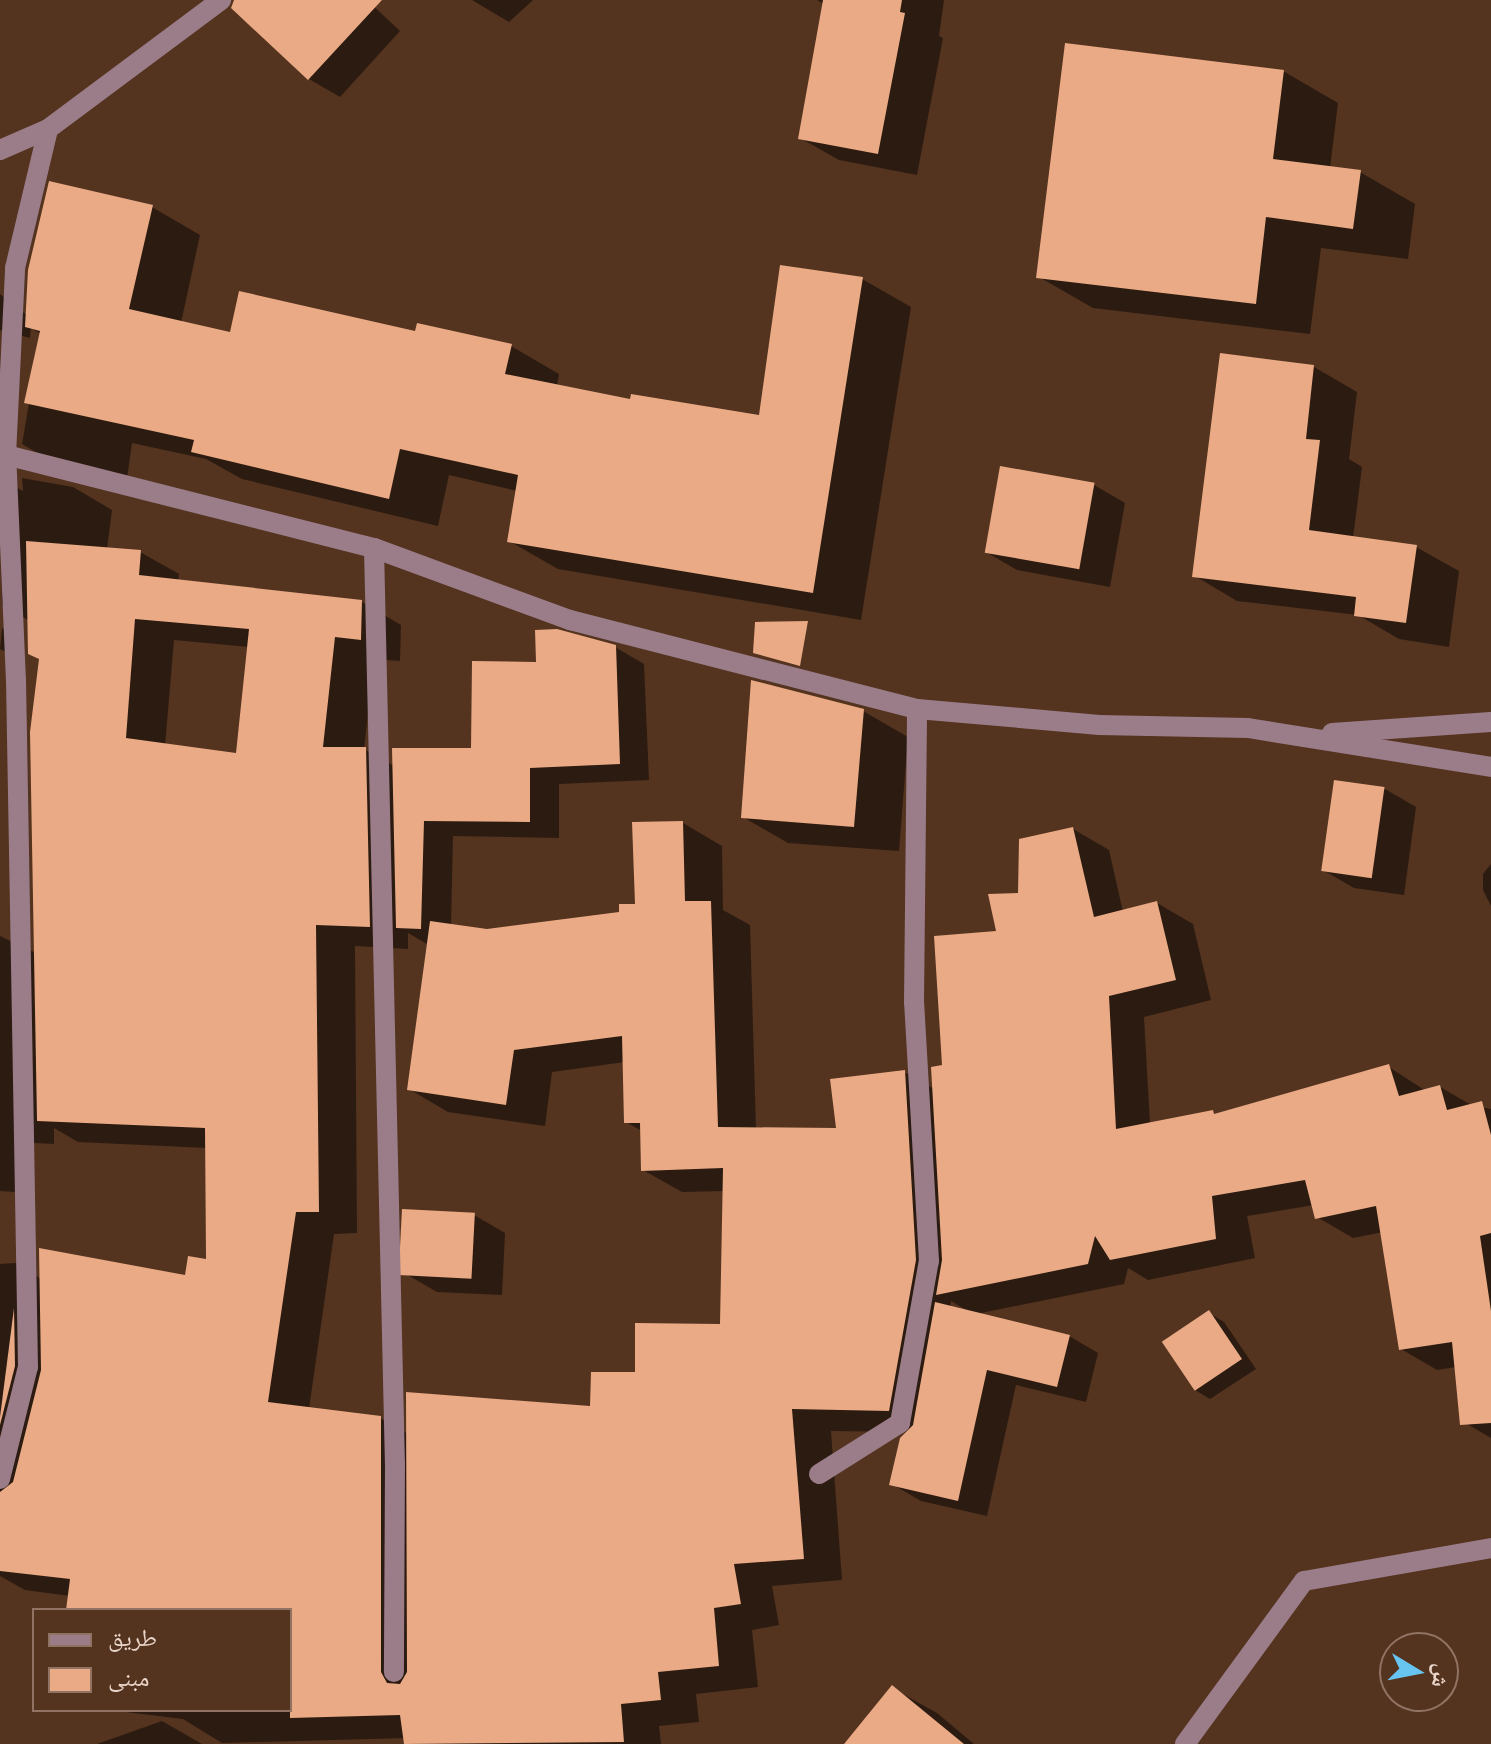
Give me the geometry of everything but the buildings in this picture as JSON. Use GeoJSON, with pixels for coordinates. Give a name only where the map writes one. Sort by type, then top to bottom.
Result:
{"type":"FeatureCollection","features":[{"type":"Feature","properties":{"kind":"street"},"geometry":{"type":"LineString","coordinates":[[0,150],[48,129],[221,0]]}},
{"type":"Feature","properties":{"kind":"street"},"geometry":{"type":"LineString","coordinates":[[0,1479],[28,1367],[16,681],[6,455],[15,268],[48,129]]}},
{"type":"Feature","properties":{"kind":"street"},"geometry":{"type":"LineString","coordinates":[[6,455],[374,548],[570,620],[917,709],[1099,725],[1248,728],[1491,767]]}},
{"type":"Feature","properties":{"kind":"street"},"geometry":{"type":"LineString","coordinates":[[374,548],[395,1464],[394,1672]]}},
{"type":"Feature","properties":{"kind":"street"},"geometry":{"type":"LineString","coordinates":[[819,1474],[900,1423],[929,1261],[914,1002],[917,709]]}},
{"type":"Feature","properties":{"kind":"street"},"geometry":{"type":"LineString","coordinates":[[1296,736],[1491,722]]}},
{"type":"Feature","properties":{"kind":"street"},"geometry":{"type":"LineString","coordinates":[[1185,1744],[1304,1581],[1491,1548]]}}]}
